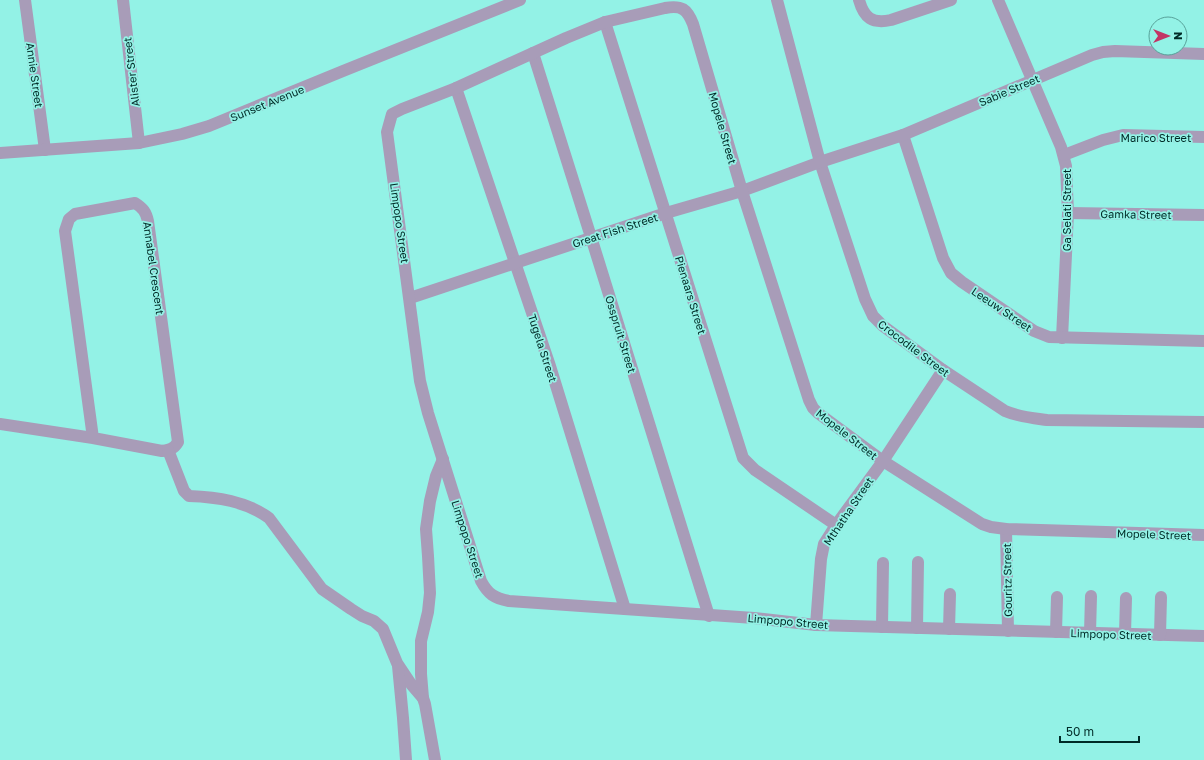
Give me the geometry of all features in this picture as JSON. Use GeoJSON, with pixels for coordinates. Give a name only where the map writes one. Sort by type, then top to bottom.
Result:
{"type":"FeatureCollection","features":[{"type":"Feature","properties":{"kind":"street","name":"Annie Street"},"geometry":{"type":"LineString","coordinates":[[25,0],[45,150]]}},
{"type":"Feature","properties":{"kind":"street","name":"Alister Street"},"geometry":{"type":"LineString","coordinates":[[123,0],[140,143]]}},
{"type":"Feature","properties":{"kind":"street","name":"Sunset Avenue"},"geometry":{"type":"LineString","coordinates":[[0,153],[140,143],[182,134],[209,126],[520,0]]}},
{"type":"Feature","properties":{"kind":"street","name":"Crocodile Street"},"geometry":{"type":"LineString","coordinates":[[777,0],[820,162],[865,299],[869,309],[883,326],[943,370],[1005,411],[1025,417],[1047,420],[1204,422]]}},
{"type":"Feature","properties":{"kind":"street"},"geometry":{"type":"LineString","coordinates":[[859,0],[863,12],[872,20],[880,21],[891,20],[951,0]]}},
{"type":"Feature","properties":{"kind":"street","name":"Ga Selati Street"},"geometry":{"type":"LineString","coordinates":[[998,0],[1064,155],[1066,166],[1068,212],[1062,338]]}},
{"type":"Feature","properties":{"kind":"street","name":"Limpopo Street"},"geometry":{"type":"LineString","coordinates":[[687,12],[673,6],[605,22],[456,88],[392,114],[387,132],[421,386],[481,581],[486,589],[491,595],[499,599],[509,601],[754,618],[816,625],[1204,636]]}},
{"type":"Feature","properties":{"kind":"street","name":"Mopele Street"},"geometry":{"type":"LineString","coordinates":[[687,12],[693,24],[742,191],[809,400],[813,408],[826,420],[883,461],[973,519],[991,527],[1006,529],[1204,535]]}},
{"type":"Feature","properties":{"kind":"street","name":"Pienaars Street"},"geometry":{"type":"LineString","coordinates":[[605,22],[744,458],[755,470],[836,525]]}},
{"type":"Feature","properties":{"kind":"street","name":"Sabie Street"},"geometry":{"type":"LineString","coordinates":[[820,162],[903,135],[1086,57],[1103,52],[1115,51],[1204,54]]}},
{"type":"Feature","properties":{"kind":"street","name":"Osspruit Street"},"geometry":{"type":"LineString","coordinates":[[533,53],[708,616]]}},
{"type":"Feature","properties":{"kind":"street","name":"Tugela Street"},"geometry":{"type":"LineString","coordinates":[[456,88],[550,366],[625,609]]}},
{"type":"Feature","properties":{"kind":"street","name":"Marico Street"},"geometry":{"type":"LineString","coordinates":[[1064,155],[1103,140],[1129,134],[1204,137]]}},
{"type":"Feature","properties":{"kind":"street","name":"Leeuw Street"},"geometry":{"type":"LineString","coordinates":[[903,135],[943,258],[952,273],[962,282],[1034,330],[1049,337],[1204,341]]}},
{"type":"Feature","properties":{"kind":"street","name":"Great Fish Street"},"geometry":{"type":"LineString","coordinates":[[410,298],[591,237],[742,191],[820,162]]}},
{"type":"Feature","properties":{"kind":"street","name":"Annabel Crescent"},"geometry":{"type":"LineString","coordinates":[[93,438],[65,231],[69,219],[74,214],[135,203],[141,206],[146,212],[178,442],[175,447],[168,450]]}},
{"type":"Feature","properties":{"kind":"street","name":"Gamka Street"},"geometry":{"type":"LineString","coordinates":[[1068,212],[1204,215]]}},
{"type":"Feature","properties":{"kind":"street","name":"Mthatha Street"},"geometry":{"type":"LineString","coordinates":[[816,625],[822,552],[824,544],[836,525],[883,461],[943,370]]}},
{"type":"Feature","properties":{"kind":"street"},"geometry":{"type":"LineString","coordinates":[[0,424],[93,438],[162,451],[168,450],[184,491],[189,496],[207,497],[243,504],[256,509],[269,518],[322,589],[362,616],[374,621],[383,629],[397,664],[426,704],[435,760]]}},
{"type":"Feature","properties":{"kind":"street"},"geometry":{"type":"LineString","coordinates":[[423,698],[421,642],[428,612],[430,593],[426,529],[430,501],[436,476],[443,459]]}},
{"type":"Feature","properties":{"kind":"street","name":"Gouritz Street"},"geometry":{"type":"LineString","coordinates":[[1006,529],[1008,631]]}},
{"type":"Feature","properties":{"kind":"street"},"geometry":{"type":"LineString","coordinates":[[917,628],[918,562]]}},
{"type":"Feature","properties":{"kind":"street"},"geometry":{"type":"LineString","coordinates":[[882,627],[883,563]]}},
{"type":"Feature","properties":{"kind":"street"},"geometry":{"type":"LineString","coordinates":[[949,629],[950,594]]}},
{"type":"Feature","properties":{"kind":"street"},"geometry":{"type":"LineString","coordinates":[[1090,633],[1091,596]]}},
{"type":"Feature","properties":{"kind":"street"},"geometry":{"type":"LineString","coordinates":[[1056,632],[1057,597]]}},
{"type":"Feature","properties":{"kind":"street"},"geometry":{"type":"LineString","coordinates":[[1160,635],[1161,597]]}},
{"type":"Feature","properties":{"kind":"street"},"geometry":{"type":"LineString","coordinates":[[1125,634],[1126,598]]}},
{"type":"Feature","properties":{"kind":"street"},"geometry":{"type":"LineString","coordinates":[[397,664],[404,718],[406,760]]}}]}
